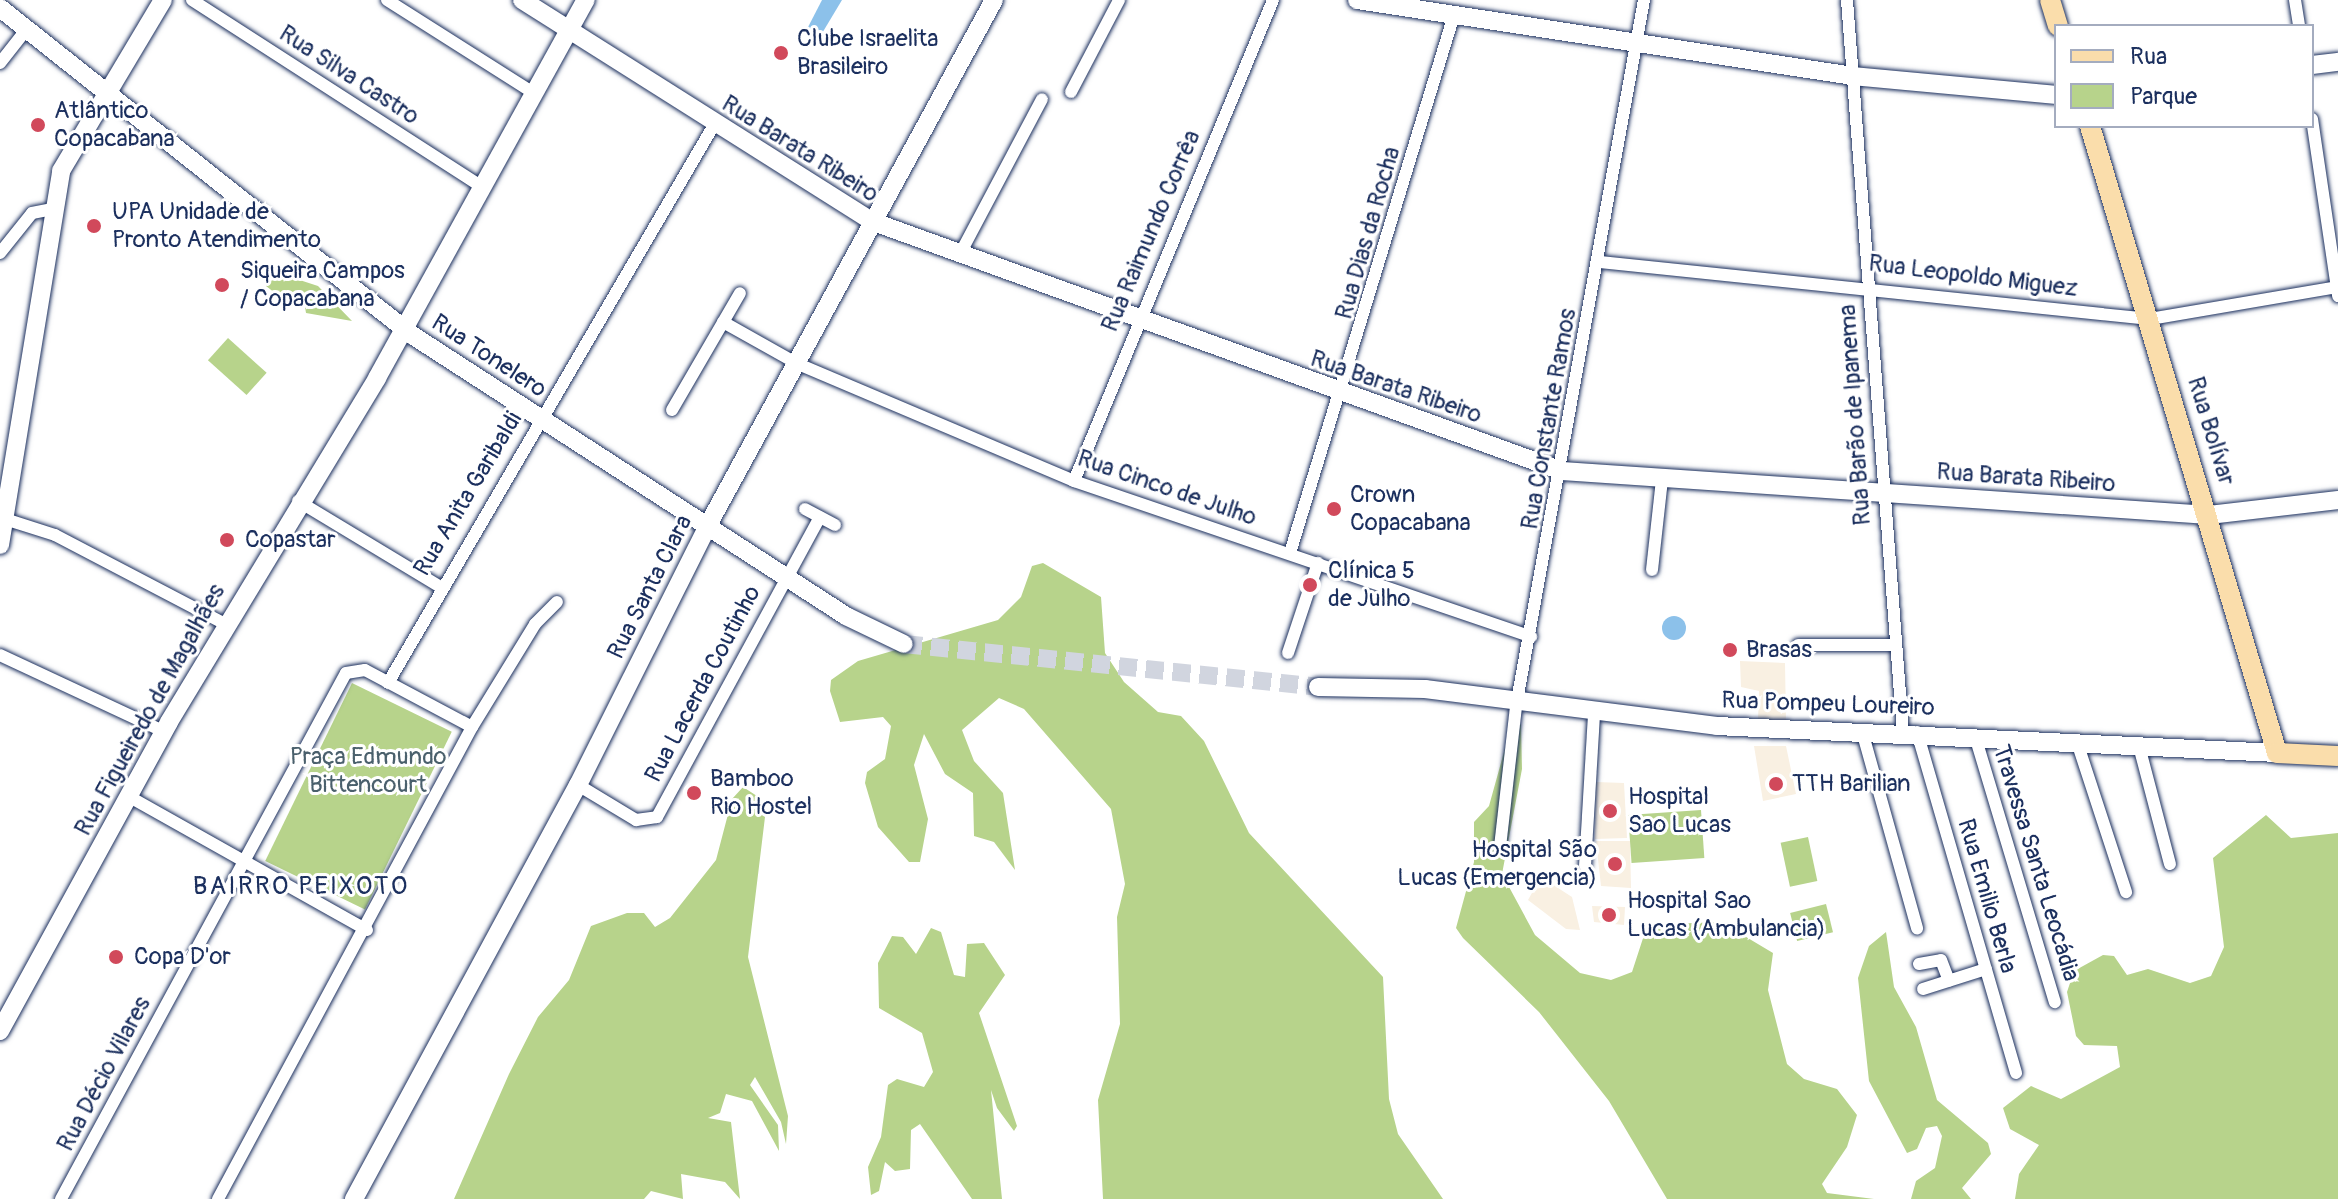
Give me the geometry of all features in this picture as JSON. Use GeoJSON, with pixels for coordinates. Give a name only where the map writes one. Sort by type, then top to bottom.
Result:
{"type":"FeatureCollection","features":[{"type":"Feature","properties":{"kind":"main road"},"geometry":{"type":"LineString","coordinates":[[0,545],[8,520],[53,209],[64,165],[163,0]]}},
{"type":"Feature","properties":{"kind":"main road","name":"Rua Barata Ribeiro"},"geometry":{"type":"LineString","coordinates":[[522,0],[714,125],[871,221],[1562,471],[2209,515],[2338,500]]}},
{"type":"Feature","properties":{"kind":"main road","name":"Rua Figueiredo de Magalhães"},"geometry":{"type":"LineString","coordinates":[[0,1031],[225,624],[404,329],[586,0]]}},
{"type":"Feature","properties":{"kind":"main road","name":"Rua Santa Clara"},"geometry":{"type":"LineString","coordinates":[[354,1199],[578,785],[707,527],[994,0]]}},
{"type":"Feature","properties":{"kind":"main road"},"geometry":{"type":"LineString","coordinates":[[1357,0],[1853,76],[2054,95]]}},
{"type":"Feature","properties":{"kind":"main road"},"geometry":{"type":"LineString","coordinates":[[2050,0],[2057,24]]}},
{"type":"Feature","properties":{"kind":"main road","name":"Rua Tonelero"},"geometry":{"type":"LineString","coordinates":[[0,8],[404,329],[784,576],[904,644]]}},
{"type":"Feature","properties":{"kind":"main road"},"geometry":{"type":"LineString","coordinates":[[2314,65],[2338,62]]}},
{"type":"Feature","properties":{"kind":"main road","name":"Rua Bolívar"},"geometry":{"type":"LineString","coordinates":[[2091,128],[2209,515],[2277,753]]}},
{"type":"Feature","properties":{"kind":"main road","name":"Rua Pompeu Loureiro"},"geometry":{"type":"LineString","coordinates":[[1318,687],[1425,689],[1516,706],[1594,715],[2338,756]]}},
{"type":"Feature","properties":{"kind":"street","name":"Rua Silva Castro"},"geometry":{"type":"LineString","coordinates":[[192,0],[482,187]]}},
{"type":"Feature","properties":{"kind":"street"},"geometry":{"type":"LineString","coordinates":[[387,0],[535,94]]}},
{"type":"Feature","properties":{"kind":"street"},"geometry":{"type":"LineString","coordinates":[[1071,92],[1119,0]]}},
{"type":"Feature","properties":{"kind":"street","name":"Rua Raimundo Corrêa"},"geometry":{"type":"LineString","coordinates":[[1074,481],[1137,319],[1273,0]]}},
{"type":"Feature","properties":{"kind":"street","name":"Rua Constante Ramos"},"geometry":{"type":"LineString","coordinates":[[1500,847],[1516,706],[1600,262],[1644,0]]}},
{"type":"Feature","properties":{"kind":"street","name":"Rua Barão de Ipanema"},"geometry":{"type":"LineString","coordinates":[[1847,0],[1895,645],[1910,732]]}},
{"type":"Feature","properties":{"kind":"street"},"geometry":{"type":"LineString","coordinates":[[2295,0],[2299,24]]}},
{"type":"Feature","properties":{"kind":"street","name":"Rua Dias da Rocha"},"geometry":{"type":"LineString","coordinates":[[1290,553],[1343,394],[1454,15]]}},
{"type":"Feature","properties":{"kind":"street"},"geometry":{"type":"LineString","coordinates":[[0,63],[26,30]]}},
{"type":"Feature","properties":{"kind":"street"},"geometry":{"type":"LineString","coordinates":[[960,254],[1042,99]]}},
{"type":"Feature","properties":{"kind":"street","name":"Rua Anita Garibaldi"},"geometry":{"type":"LineString","coordinates":[[388,683],[439,586],[714,125]]}},
{"type":"Feature","properties":{"kind":"street"},"geometry":{"type":"LineString","coordinates":[[2313,128],[2338,290]]}},
{"type":"Feature","properties":{"kind":"street"},"geometry":{"type":"LineString","coordinates":[[0,253],[32,213],[53,209]]}},
{"type":"Feature","properties":{"kind":"street","name":"Rua Leopoldo Miguez"},"geometry":{"type":"LineString","coordinates":[[1600,262],[1869,285],[2150,319],[2338,290]]}},
{"type":"Feature","properties":{"kind":"street"},"geometry":{"type":"LineString","coordinates":[[672,410],[740,293]]}},
{"type":"Feature","properties":{"kind":"street","name":"Rua Cinco de Julho"},"geometry":{"type":"LineString","coordinates":[[723,322],[796,363],[1074,481],[1531,637]]}},
{"type":"Feature","properties":{"kind":"street"},"geometry":{"type":"LineString","coordinates":[[1652,570],[1662,479]]}},
{"type":"Feature","properties":{"kind":"street"},"geometry":{"type":"LineString","coordinates":[[298,501],[439,586]]}},
{"type":"Feature","properties":{"kind":"street"},"geometry":{"type":"LineString","coordinates":[[805,509],[835,525]]}},
{"type":"Feature","properties":{"kind":"street"},"geometry":{"type":"LineString","coordinates":[[784,576],[820,517]]}},
{"type":"Feature","properties":{"kind":"street"},"geometry":{"type":"LineString","coordinates":[[8,520],[55,535],[225,624]]}},
{"type":"Feature","properties":{"kind":"street"},"geometry":{"type":"LineString","coordinates":[[1288,653],[1318,563]]}},
{"type":"Feature","properties":{"kind":"street","name":"Rua Lacerda Coutinho"},"geometry":{"type":"LineString","coordinates":[[578,785],[636,820],[657,817],[784,576]]}},
{"type":"Feature","properties":{"kind":"street"},"geometry":{"type":"LineString","coordinates":[[218,1199],[367,930],[472,727],[535,624],[557,602]]}},
{"type":"Feature","properties":{"kind":"street"},"geometry":{"type":"LineString","coordinates":[[1798,645],[1895,645]]}},
{"type":"Feature","properties":{"kind":"street"},"geometry":{"type":"LineString","coordinates":[[0,655],[165,732]]}},
{"type":"Feature","properties":{"kind":"street","name":"Rua Décio Vilares"},"geometry":{"type":"LineString","coordinates":[[61,1199],[342,678],[359,668],[388,683]]}},
{"type":"Feature","properties":{"kind":"street"},"geometry":{"type":"LineString","coordinates":[[388,683],[472,727]]}},
{"type":"Feature","properties":{"kind":"street"},"geometry":{"type":"LineString","coordinates":[[1585,866],[1594,715]]}},
{"type":"Feature","properties":{"kind":"street"},"geometry":{"type":"LineString","coordinates":[[1862,731],[1917,928]]}},
{"type":"Feature","properties":{"kind":"street","name":"Rua Emilio Berla"},"geometry":{"type":"LineString","coordinates":[[1910,732],[2016,1073]]}},
{"type":"Feature","properties":{"kind":"street","name":"Travessa Santa Leocádia"},"geometry":{"type":"LineString","coordinates":[[1975,736],[2055,1002]]}},
{"type":"Feature","properties":{"kind":"street"},"geometry":{"type":"LineString","coordinates":[[2077,742],[2126,892]]}},
{"type":"Feature","properties":{"kind":"street"},"geometry":{"type":"LineString","coordinates":[[2139,746],[2170,864]]}},
{"type":"Feature","properties":{"kind":"street"},"geometry":{"type":"LineString","coordinates":[[128,796],[367,930]]}},
{"type":"Feature","properties":{"kind":"street"},"geometry":{"type":"LineString","coordinates":[[1919,964],[1941,960],[1949,981]]}},
{"type":"Feature","properties":{"kind":"street"},"geometry":{"type":"LineString","coordinates":[[1923,989],[1986,969]]}},
{"type":"Feature","properties":{"kind":"shaded area"},"geometry":{"type":"Polygon","coordinates":[[[1740,661],[1785,663],[1786,722],[1758,720],[1759,691],[1741,687],[1740,661]]]}},
{"type":"Feature","properties":{"kind":"shaded area","name":"TTH Barilian"},"geometry":{"type":"Polygon","coordinates":[[[1754,746],[1786,746],[1796,794],[1763,801],[1754,746]]]}},
{"type":"Feature","properties":{"kind":"shaded area","name":"Hospital Sao Lucas"},"geometry":{"type":"Polygon","coordinates":[[[1596,782],[1624,783],[1627,838],[1595,839],[1596,782]]]}},
{"type":"Feature","properties":{"kind":"shaded area","name":"Hospital São Lucas (Emergencia)"},"geometry":{"type":"Polygon","coordinates":[[[1596,841],[1630,841],[1631,888],[1601,886],[1596,841]]]}},
{"type":"Feature","properties":{"kind":"shaded area"},"geometry":{"type":"Polygon","coordinates":[[[1541,877],[1572,897],[1580,930],[1566,929],[1528,900],[1541,877]]]}},
{"type":"Feature","properties":{"kind":"shaded area","name":"Hospital Sao Lucas (Ambulancia)"},"geometry":{"type":"Polygon","coordinates":[[[1592,906],[1625,907],[1624,925],[1594,922],[1592,906]]]}},
{"type":"Feature","properties":{"kind":"green space"},"geometry":{"type":"Polygon","coordinates":[[[272,271],[318,286],[352,321],[306,313],[304,301],[275,293],[266,286],[272,271]]]}},
{"type":"Feature","properties":{"kind":"green space"},"geometry":{"type":"Polygon","coordinates":[[[228,338],[267,373],[247,395],[208,360],[228,338]]]}},
{"type":"Feature","properties":{"kind":"green space"},"geometry":{"type":"Polygon","coordinates":[[[1043,563],[1101,597],[1105,653],[1124,682],[1158,712],[1181,716],[1204,741],[1249,833],[1383,977],[1389,1099],[1398,1134],[1443,1199],[1103,1199],[1098,1100],[1120,1024],[1117,917],[1125,884],[1111,809],[1024,709],[999,698],[962,730],[974,761],[1003,793],[1015,870],[994,842],[974,836],[973,793],[945,774],[924,734],[914,765],[928,819],[920,862],[909,862],[878,827],[865,783],[867,772],[885,759],[891,726],[883,717],[840,722],[830,691],[831,680],[858,661],[998,620],[1021,597],[1032,566],[1043,563]]]}},
{"type":"Feature","properties":{"kind":"green space","name":"Praça Edmundo Bittencourt"},"geometry":{"type":"Polygon","coordinates":[[[352,683],[452,732],[365,910],[265,861],[352,683]]]}},
{"type":"Feature","properties":{"kind":"green space"},"geometry":{"type":"Polygon","coordinates":[[[1521,724],[1522,769],[1502,874],[1535,935],[1580,973],[1611,980],[1632,972],[1646,929],[1667,924],[1721,922],[1773,953],[1768,990],[1787,1064],[1804,1079],[1837,1089],[1857,1115],[1847,1147],[1822,1184],[1827,1193],[1874,1199],[1667,1199],[1609,1101],[1539,1012],[1463,938],[1456,928],[1474,862],[1474,822],[1489,806],[1507,741],[1521,724]]]}},
{"type":"Feature","properties":{"kind":"green space"},"geometry":{"type":"Polygon","coordinates":[[[743,787],[757,796],[765,817],[748,957],[788,1116],[786,1144],[781,1122],[755,1077],[750,1085],[778,1125],[779,1151],[752,1101],[726,1094],[720,1113],[708,1118],[731,1122],[740,1199],[725,1182],[681,1174],[683,1199],[651,1191],[644,1199],[454,1199],[509,1074],[538,1017],[569,980],[591,926],[627,913],[644,913],[655,927],[670,918],[716,860],[732,799],[743,787]]]}},
{"type":"Feature","properties":{"kind":"green space"},"geometry":{"type":"Polygon","coordinates":[[[1701,810],[1704,858],[1632,863],[1628,815],[1701,810]]]}},
{"type":"Feature","properties":{"kind":"green space"},"geometry":{"type":"Polygon","coordinates":[[[2266,815],[2291,838],[2338,833],[2338,1199],[2015,1199],[2019,1174],[2039,1145],[2010,1129],[2003,1108],[2031,1086],[2061,1099],[2120,1067],[2117,1046],[2084,1045],[2076,1036],[2067,992],[2074,971],[2103,955],[2114,956],[2127,975],[2148,969],[2190,983],[2211,976],[2224,947],[2213,858],[2266,815]]]}},
{"type":"Feature","properties":{"kind":"green space"},"geometry":{"type":"Polygon","coordinates":[[[1808,837],[1817,881],[1790,887],[1781,843],[1808,837]]]}},
{"type":"Feature","properties":{"kind":"green space"},"geometry":{"type":"Polygon","coordinates":[[[1826,904],[1833,932],[1797,941],[1790,913],[1826,904]]]}},
{"type":"Feature","properties":{"kind":"green space"},"geometry":{"type":"Polygon","coordinates":[[[931,928],[941,932],[954,975],[965,977],[967,944],[984,943],[1005,975],[979,1013],[1017,1126],[1014,1131],[997,1108],[991,1090],[1002,1199],[972,1199],[920,1124],[911,1130],[910,1169],[895,1171],[885,1162],[879,1191],[871,1195],[868,1167],[881,1137],[888,1085],[897,1079],[924,1087],[933,1072],[922,1033],[879,1008],[878,963],[892,936],[903,937],[916,954],[931,928]]]}},
{"type":"Feature","properties":{"kind":"green space"},"geometry":{"type":"Polygon","coordinates":[[[1886,932],[1894,987],[1916,1027],[1937,1100],[1988,1143],[1991,1154],[1962,1188],[1971,1199],[1911,1199],[1916,1181],[1935,1168],[1942,1136],[1937,1126],[1926,1128],[1917,1149],[1907,1153],[1869,1081],[1858,978],[1869,946],[1886,932]]]}},
{"type":"Feature","properties":{"kind":"water"},"geometry":{"type":"Polygon","coordinates":[[[822,0],[842,0],[818,40],[806,31],[822,0]]]}},
{"type":"Feature","properties":{"kind":"water"},"geometry":{"type":"Polygon","coordinates":[[[1674,616],[1682,620],[1686,628],[1682,636],[1674,640],[1666,636],[1662,628],[1666,620],[1674,616]]]}},
{"type":"Feature","properties":{"kind":"tunnel"},"geometry":{"type":"LineString","coordinates":[[904,644],[1318,687]]}},
{"type":"Feature","properties":{"kind":"place","name":"Clube Israelita Brasileiro"},"geometry":{"type":"Point","coordinates":[781,53]}},
{"type":"Feature","properties":{"kind":"place","name":"Atlântico Copacabana"},"geometry":{"type":"Point","coordinates":[38,125]}},
{"type":"Feature","properties":{"kind":"place","name":"UPA Unidade de Pronto Atendimento"},"geometry":{"type":"Point","coordinates":[94,226]}},
{"type":"Feature","properties":{"kind":"place","name":"Siqueira Campos / Copacabana"},"geometry":{"type":"Point","coordinates":[222,285]}},
{"type":"Feature","properties":{"kind":"place","name":"Crown Copacabana"},"geometry":{"type":"Point","coordinates":[1334,509]}},
{"type":"Feature","properties":{"kind":"place","name":"Copastar"},"geometry":{"type":"Point","coordinates":[227,540]}},
{"type":"Feature","properties":{"kind":"place","name":"Clínica 5 de Julho"},"geometry":{"type":"Point","coordinates":[1310,585]}},
{"type":"Feature","properties":{"kind":"place","name":"Brasas"},"geometry":{"type":"Point","coordinates":[1730,650]}},
{"type":"Feature","properties":{"kind":"place","name":"TTH Barilian"},"geometry":{"type":"Point","coordinates":[1776,784]}},
{"type":"Feature","properties":{"kind":"place","name":"Bamboo Rio Hostel"},"geometry":{"type":"Point","coordinates":[694,793]}},
{"type":"Feature","properties":{"kind":"place","name":"Hospital Sao Lucas"},"geometry":{"type":"Point","coordinates":[1610,811]}},
{"type":"Feature","properties":{"kind":"place","name":"Hospital São Lucas (Emergencia)"},"geometry":{"type":"Point","coordinates":[1615,864]}},
{"type":"Feature","properties":{"kind":"place","name":"Hospital Sao Lucas (Ambulancia)"},"geometry":{"type":"Point","coordinates":[1609,915]}},
{"type":"Feature","properties":{"kind":"place","name":"Copa D'or"},"geometry":{"type":"Point","coordinates":[116,957]}},
{"type":"Feature","properties":{"kind":"district","name":"BAIRRO PEIXOTO"},"geometry":{"type":"Point","coordinates":[301,887]}}]}
